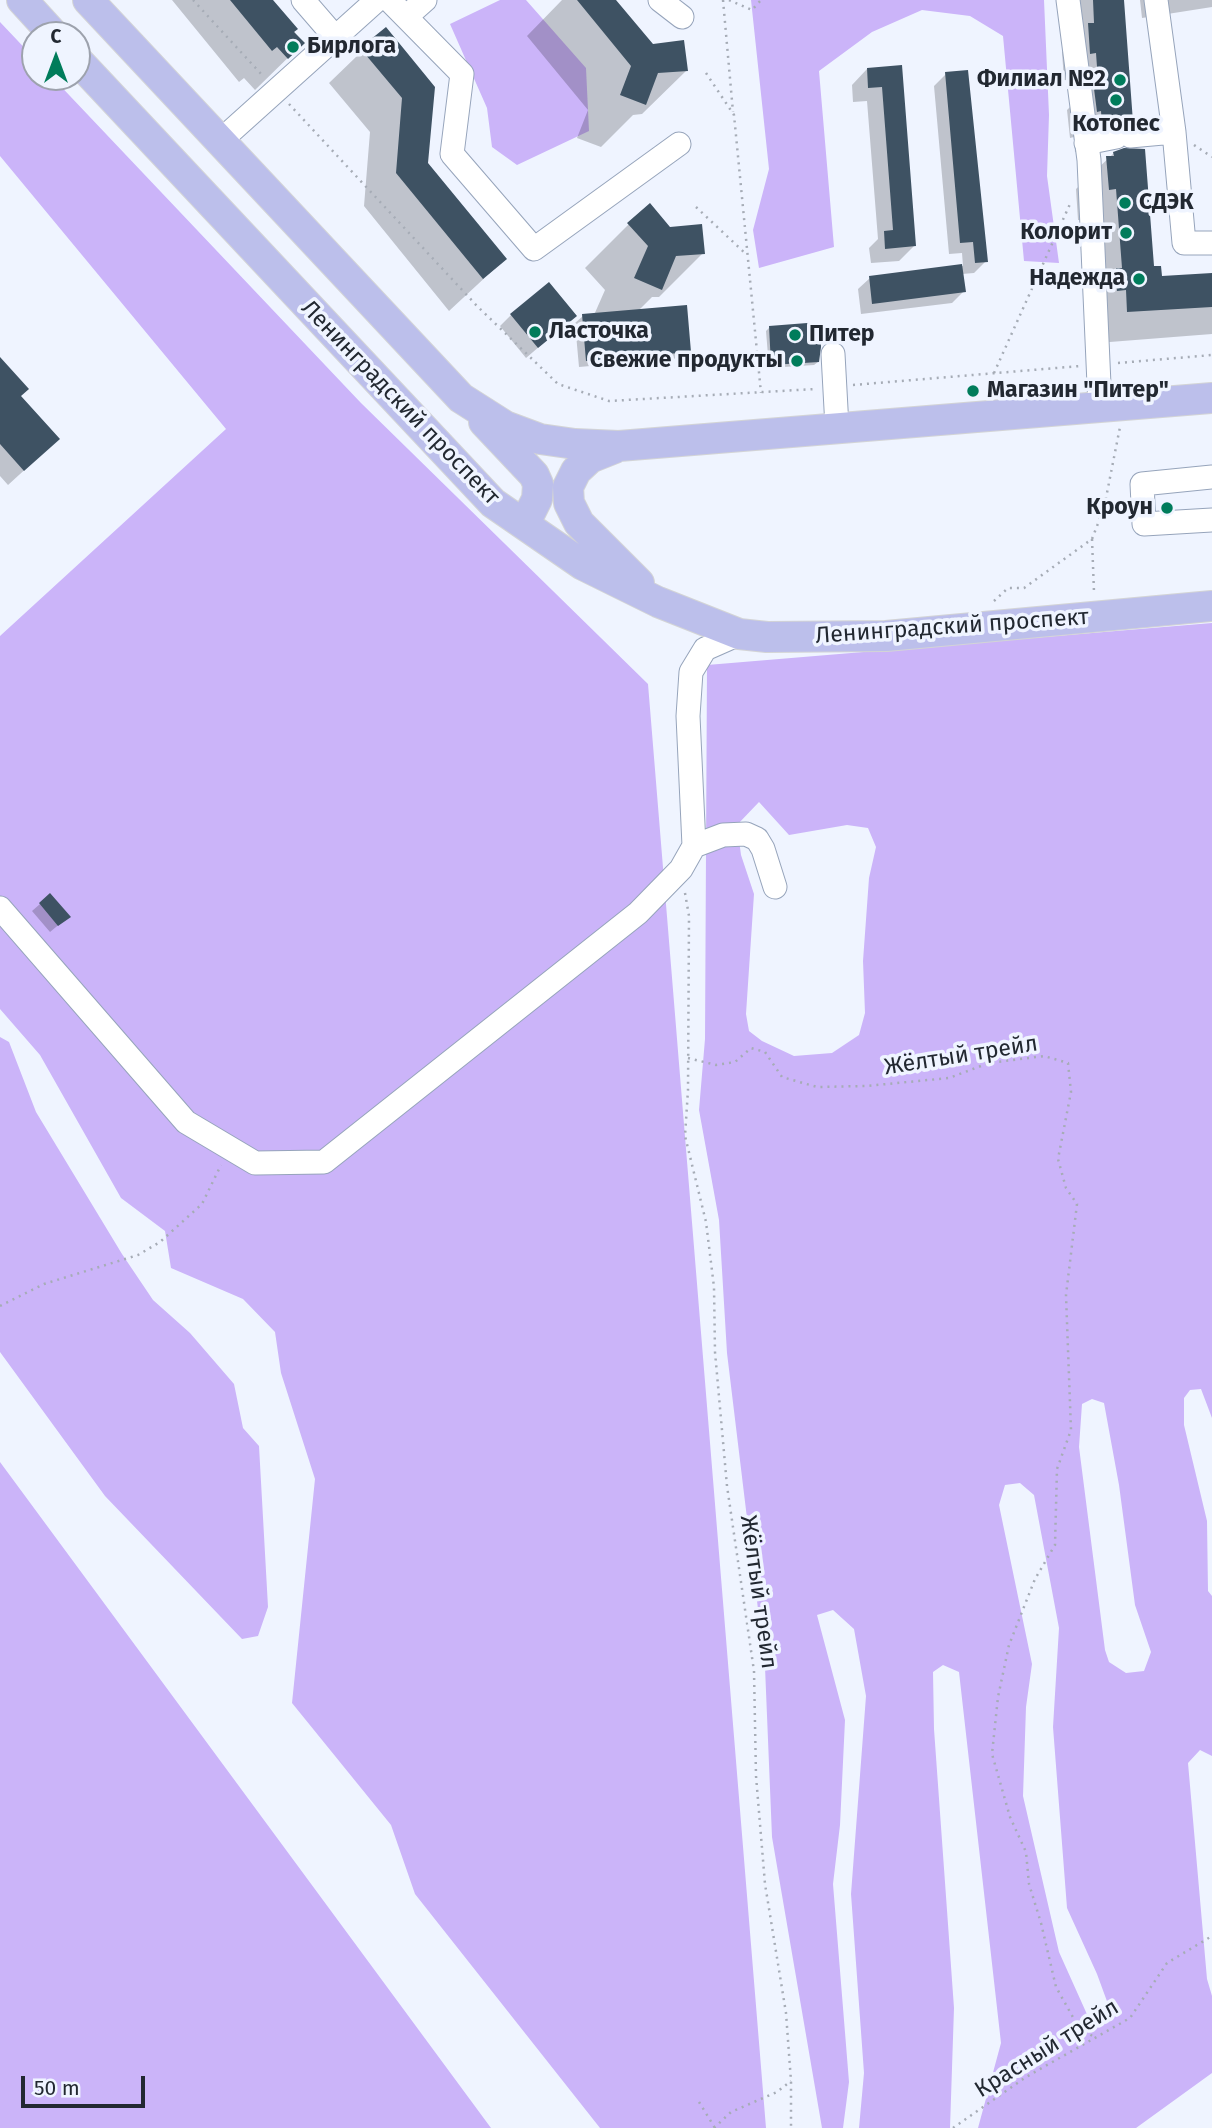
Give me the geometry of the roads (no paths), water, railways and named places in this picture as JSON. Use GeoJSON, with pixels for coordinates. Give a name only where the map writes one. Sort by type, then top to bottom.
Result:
{"type":"FeatureCollection","features":[{"type":"Feature","properties":{"kind":"main road"},"geometry":{"type":"LineString","coordinates":[[22,0],[41,21]]}},
{"type":"Feature","properties":{"kind":"main road","name":"Ленинградский проспект"},"geometry":{"type":"LineString","coordinates":[[88,0],[461,398],[505,426],[540,439],[619,446],[1212,398]]}},
{"type":"Feature","properties":{"kind":"main road","name":"Ленинградский проспект"},"geometry":{"type":"LineString","coordinates":[[91,75],[493,503],[583,565],[658,601],[739,634],[767,637],[886,636],[1212,607]]}},
{"type":"Feature","properties":{"kind":"main road"},"geometry":{"type":"LineString","coordinates":[[461,398],[534,475],[538,484],[537,499],[530,513],[521,522]]}},
{"type":"Feature","properties":{"kind":"main road"},"geometry":{"type":"LineString","coordinates":[[619,446],[590,458],[576,471],[568,487],[569,503],[579,523],[658,601]]}},
{"type":"Feature","properties":{"kind":"lane"},"geometry":{"type":"LineString","coordinates":[[219,142],[377,0]]}},
{"type":"Feature","properties":{"kind":"lane"},"geometry":{"type":"LineString","coordinates":[[389,0],[462,74],[452,154],[534,249],[679,144]]}},
{"type":"Feature","properties":{"kind":"lane"},"geometry":{"type":"LineString","coordinates":[[406,17],[425,0]]}},
{"type":"Feature","properties":{"kind":"lane"},"geometry":{"type":"LineString","coordinates":[[660,0],[682,17]]}},
{"type":"Feature","properties":{"kind":"lane"},"geometry":{"type":"LineString","coordinates":[[1068,0],[1086,143],[1112,406]]}},
{"type":"Feature","properties":{"kind":"lane"},"geometry":{"type":"LineString","coordinates":[[1156,0],[1174,132],[1184,243],[1212,243]]}},
{"type":"Feature","properties":{"kind":"lane"},"geometry":{"type":"LineString","coordinates":[[307,1],[335,37]]}},
{"type":"Feature","properties":{"kind":"lane"},"geometry":{"type":"LineString","coordinates":[[1086,143],[1174,132]]}},
{"type":"Feature","properties":{"kind":"lane"},"geometry":{"type":"LineString","coordinates":[[833,354],[837,427]]}},
{"type":"Feature","properties":{"kind":"lane"},"geometry":{"type":"LineString","coordinates":[[1212,477],[1142,484],[1144,524],[1212,520]]}},
{"type":"Feature","properties":{"kind":"lane"},"geometry":{"type":"LineString","coordinates":[[0,908],[186,1122],[255,1163],[324,1162],[638,914],[681,869],[694,846],[688,716],[691,672],[705,649],[739,634]]}},
{"type":"Feature","properties":{"kind":"lane"},"geometry":{"type":"LineString","coordinates":[[694,846],[723,835],[746,834],[757,839],[763,849],[775,887]]}},
{"type":"Feature","properties":{"kind":"place","name":"Бирлога"},"geometry":{"type":"Point","coordinates":[293,47]}},
{"type":"Feature","properties":{"kind":"place","name":"Филиал №2"},"geometry":{"type":"Point","coordinates":[1120,80]}},
{"type":"Feature","properties":{"kind":"place","name":"Котопес"},"geometry":{"type":"Point","coordinates":[1116,100]}},
{"type":"Feature","properties":{"kind":"place","name":"СДЭК"},"geometry":{"type":"Point","coordinates":[1125,203]}},
{"type":"Feature","properties":{"kind":"place","name":"Колорит"},"geometry":{"type":"Point","coordinates":[1126,233]}},
{"type":"Feature","properties":{"kind":"place","name":"Надежда"},"geometry":{"type":"Point","coordinates":[1139,279]}},
{"type":"Feature","properties":{"kind":"place","name":"Ласточка"},"geometry":{"type":"Point","coordinates":[535,332]}},
{"type":"Feature","properties":{"kind":"place","name":"Питер"},"geometry":{"type":"Point","coordinates":[795,335]}},
{"type":"Feature","properties":{"kind":"place","name":"Свежие продукты"},"geometry":{"type":"Point","coordinates":[797,361]}},
{"type":"Feature","properties":{"kind":"place","name":"Магазин \"Питер\""},"geometry":{"type":"Point","coordinates":[973,391]}},
{"type":"Feature","properties":{"kind":"place","name":"Кроун"},"geometry":{"type":"Point","coordinates":[1167,508]}}]}
